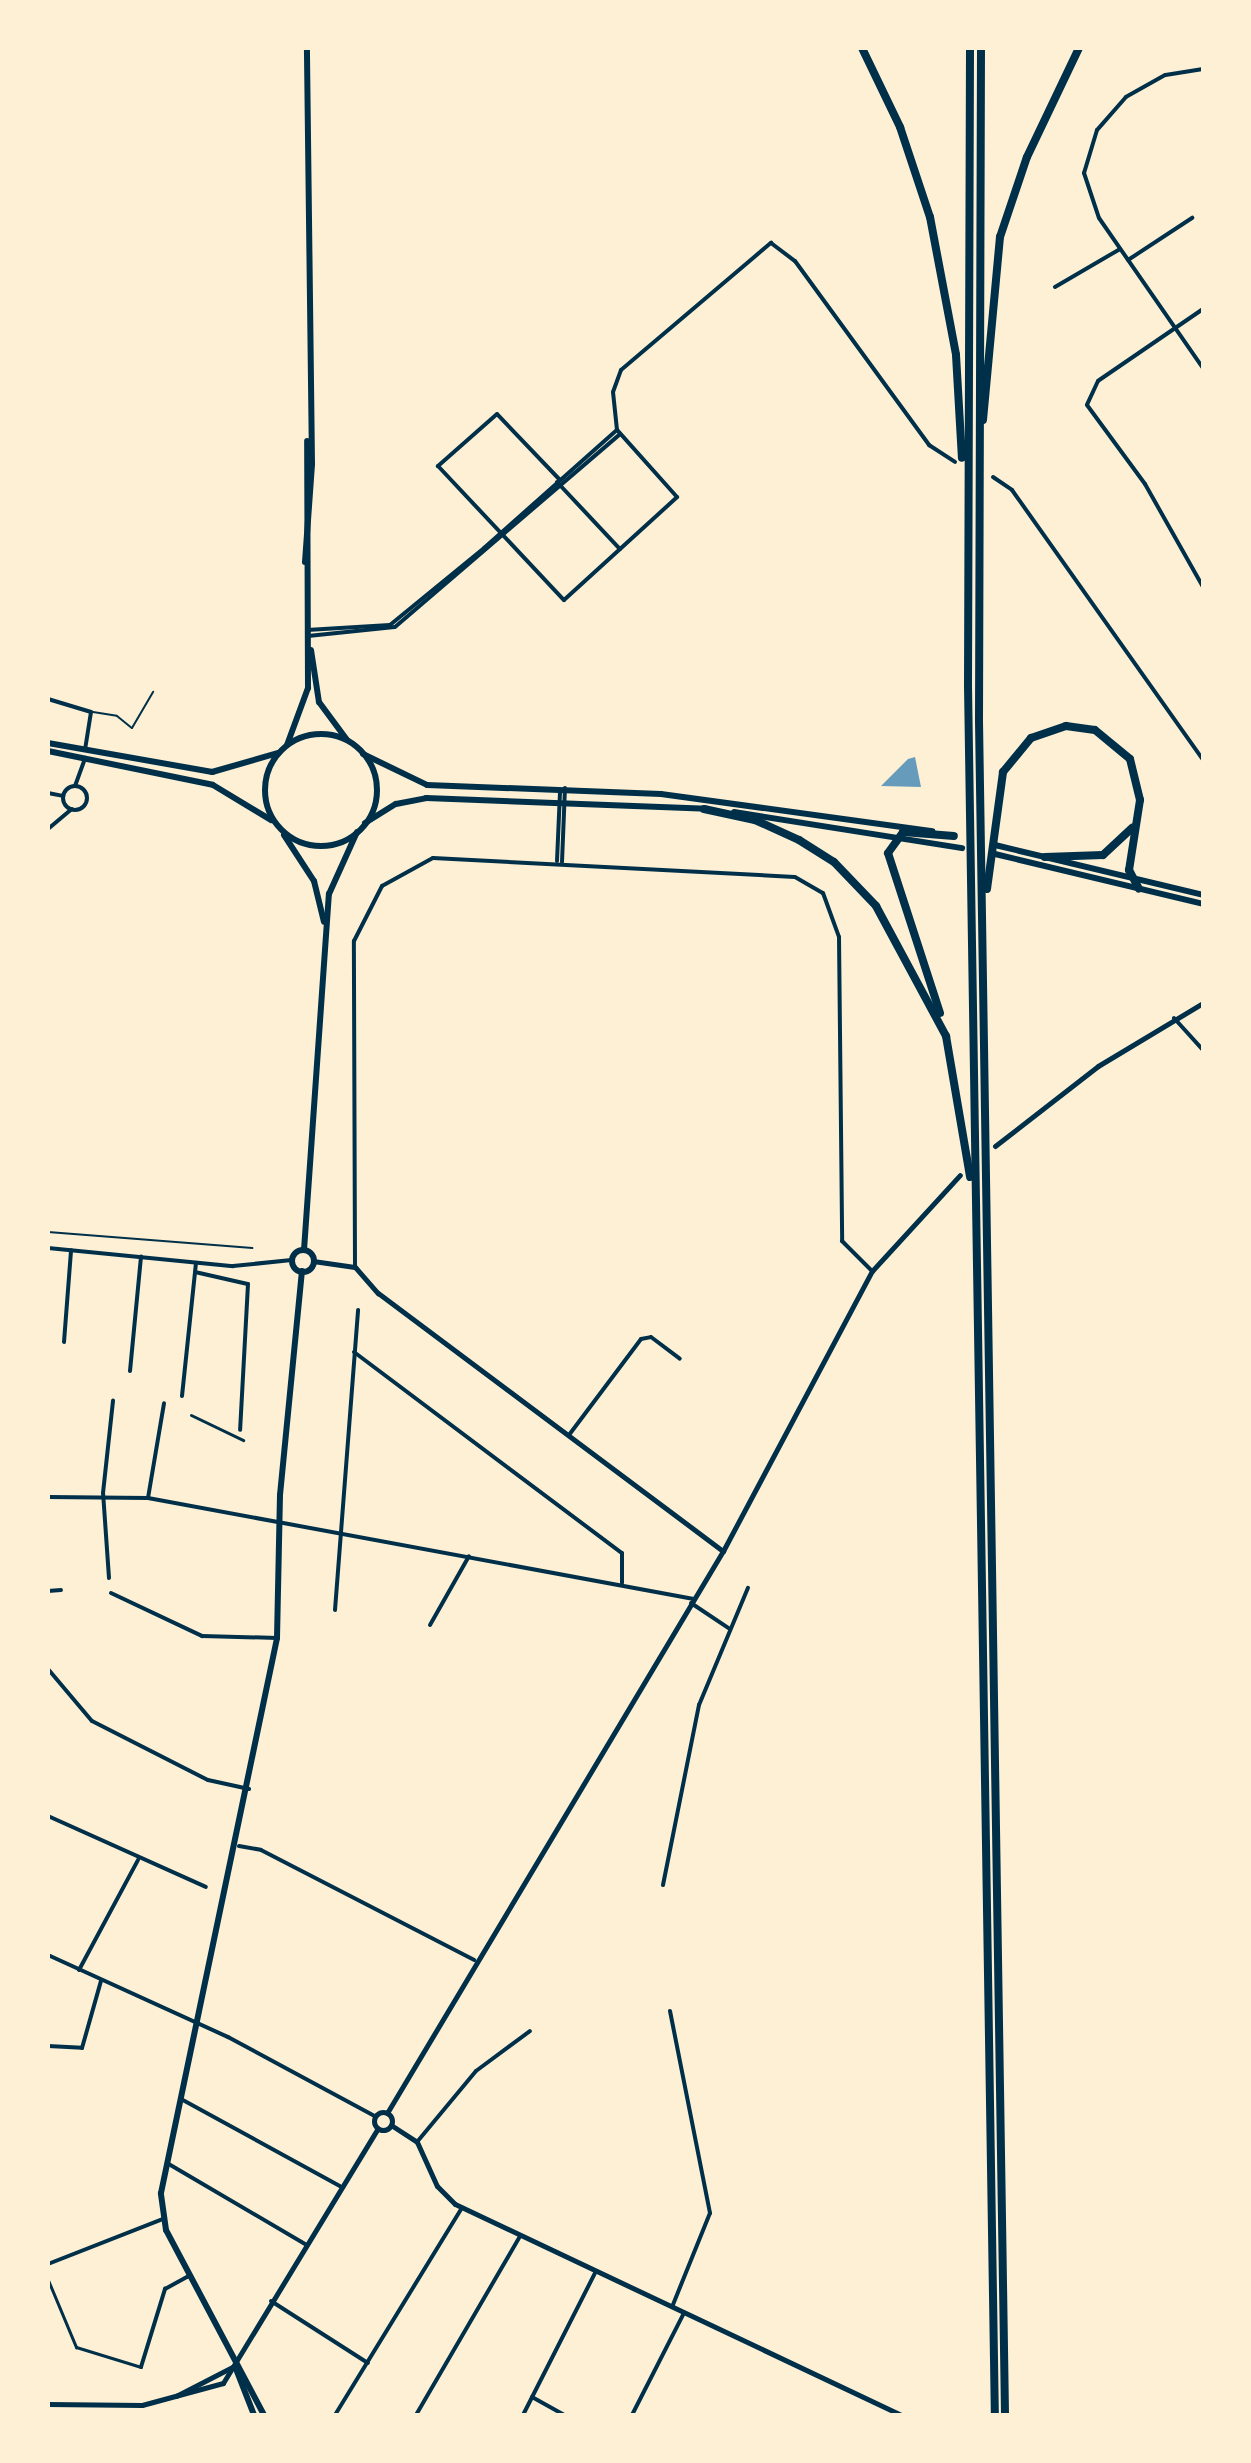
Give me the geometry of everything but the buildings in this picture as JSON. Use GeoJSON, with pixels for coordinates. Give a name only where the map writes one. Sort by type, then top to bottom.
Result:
{"type":"FeatureCollection","features":[{"type":"Feature","properties":{"kind":"highway"},"geometry":{"type":"LineString","coordinates":[[862,48],[900,127],[933,228],[956,355],[966,487]]}},
{"type":"Feature","properties":{"kind":"highway"},"geometry":{"type":"LineString","coordinates":[[970,48],[966,487],[975,1232],[1000,2398],[1005,2415]]}},
{"type":"Feature","properties":{"kind":"highway"},"geometry":{"type":"LineString","coordinates":[[981,48],[982,925],[1000,2398],[995,2415]]}},
{"type":"Feature","properties":{"kind":"highway"},"geometry":{"type":"LineString","coordinates":[[980,453],[1000,237],[1027,157],[1079,48]]}},
{"type":"Feature","properties":{"kind":"highway"},"geometry":{"type":"LineString","coordinates":[[982,925],[998,786],[1031,738],[1081,726],[1120,746],[1140,785],[1131,879],[1139,889]]}},
{"type":"Feature","properties":{"kind":"highway"},"geometry":{"type":"LineString","coordinates":[[704,809],[778,829],[848,874],[908,954],[946,1036]]}},
{"type":"Feature","properties":{"kind":"highway"},"geometry":{"type":"LineString","coordinates":[[1045,857],[1103,855],[1123,840],[1137,816]]}},
{"type":"Feature","properties":{"kind":"highway"},"geometry":{"type":"LineString","coordinates":[[958,837],[897,835],[890,869],[946,1036],[975,1232]]}},
{"type":"Feature","properties":{"kind":"main road"},"geometry":{"type":"LineString","coordinates":[[307,48],[309,426],[305,562],[308,695],[265,790],[278,826],[316,888],[325,937]]}},
{"type":"Feature","properties":{"kind":"main road"},"geometry":{"type":"LineString","coordinates":[[307,633],[319,702],[352,745],[363,754],[420,784],[562,788],[778,806],[958,837]]}},
{"type":"Feature","properties":{"kind":"main road"},"geometry":{"type":"LineString","coordinates":[[48,751],[212,772],[251,766],[322,735],[352,745]]}},
{"type":"Feature","properties":{"kind":"main road"},"geometry":{"type":"LineString","coordinates":[[48,743],[220,788],[278,826],[317,846],[357,832]]}},
{"type":"Feature","properties":{"kind":"main road"},"geometry":{"type":"LineString","coordinates":[[363,754],[376,785],[365,823]]}},
{"type":"Feature","properties":{"kind":"main road"},"geometry":{"type":"LineString","coordinates":[[264,2415],[188,2276],[163,2219],[167,2163],[239,1846],[277,1638],[280,1522],[302,1271],[313,1261],[304,1250],[325,937],[333,876],[365,823],[418,798],[562,799],[704,809],[897,835],[962,848]]}},
{"type":"Feature","properties":{"kind":"main road"},"geometry":{"type":"LineString","coordinates":[[995,845],[1203,895]]}},
{"type":"Feature","properties":{"kind":"main road"},"geometry":{"type":"LineString","coordinates":[[995,854],[1203,904]]}},
{"type":"Feature","properties":{"kind":"main road"},"geometry":{"type":"LineString","coordinates":[[302,1271],[292,1260],[304,1250]]}},
{"type":"Feature","properties":{"kind":"main road"},"geometry":{"type":"LineString","coordinates":[[235,2365],[254,2415]]}},
{"type":"Feature","properties":{"kind":"street"},"geometry":{"type":"LineString","coordinates":[[1203,69],[1149,81],[1097,130],[1086,189],[1120,249],[1172,329],[1203,368]]}},
{"type":"Feature","properties":{"kind":"street"},"geometry":{"type":"LineString","coordinates":[[1128,260],[1192,218]]}},
{"type":"Feature","properties":{"kind":"street"},"geometry":{"type":"LineString","coordinates":[[620,549],[497,414],[438,466],[564,600],[620,549],[677,497],[618,432],[613,392],[621,370],[771,243],[795,261],[929,445],[955,462]]}},
{"type":"Feature","properties":{"kind":"street"},"geometry":{"type":"LineString","coordinates":[[1055,287],[1120,249]]}},
{"type":"Feature","properties":{"kind":"street"},"geometry":{"type":"LineString","coordinates":[[1203,309],[1140,349],[1088,392],[1087,405],[1145,484],[1203,587]]}},
{"type":"Feature","properties":{"kind":"street"},"geometry":{"type":"LineString","coordinates":[[307,633],[390,625],[618,432]]}},
{"type":"Feature","properties":{"kind":"street"},"geometry":{"type":"LineString","coordinates":[[307,633],[395,627],[505,538],[618,432]]}},
{"type":"Feature","properties":{"kind":"street"},"geometry":{"type":"LineString","coordinates":[[993,477],[1012,490],[1203,760]]}},
{"type":"Feature","properties":{"kind":"street"},"geometry":{"type":"LineString","coordinates":[[48,699],[91,712],[85,754],[75,786],[63,796]]}},
{"type":"Feature","properties":{"kind":"street"},"geometry":{"type":"LineString","coordinates":[[48,829],[86,801],[75,786]]}},
{"type":"Feature","properties":{"kind":"street"},"geometry":{"type":"LineString","coordinates":[[560,862],[562,788]]}},
{"type":"Feature","properties":{"kind":"street"},"geometry":{"type":"LineString","coordinates":[[48,793],[63,796],[72,809]]}},
{"type":"Feature","properties":{"kind":"street"},"geometry":{"type":"LineString","coordinates":[[355,1267],[353,953],[364,911],[391,878],[433,858],[560,862],[795,877],[823,893],[839,937],[842,1241],[872,1271]]}},
{"type":"Feature","properties":{"kind":"street"},"geometry":{"type":"LineString","coordinates":[[995,1146],[1174,1018],[1203,1003]]}},
{"type":"Feature","properties":{"kind":"street"},"geometry":{"type":"LineString","coordinates":[[1174,1018],[1203,1050]]}},
{"type":"Feature","properties":{"kind":"street"},"geometry":{"type":"LineString","coordinates":[[48,1955],[375,2116],[387,2113],[474,1960],[723,1551],[872,1271],[960,1175]]}},
{"type":"Feature","properties":{"kind":"street"},"geometry":{"type":"LineString","coordinates":[[48,1248],[196,1263],[292,1260]]}},
{"type":"Feature","properties":{"kind":"street"},"geometry":{"type":"LineString","coordinates":[[64,1342],[71,1250]]}},
{"type":"Feature","properties":{"kind":"street"},"geometry":{"type":"LineString","coordinates":[[130,1371],[141,1257]]}},
{"type":"Feature","properties":{"kind":"street"},"geometry":{"type":"LineString","coordinates":[[313,1261],[355,1267],[378,1293],[723,1551]]}},
{"type":"Feature","properties":{"kind":"street"},"geometry":{"type":"LineString","coordinates":[[182,1396],[196,1263]]}},
{"type":"Feature","properties":{"kind":"street"},"geometry":{"type":"LineString","coordinates":[[195,1272],[248,1284],[240,1430]]}},
{"type":"Feature","properties":{"kind":"street"},"geometry":{"type":"LineString","coordinates":[[335,1610],[358,1310]]}},
{"type":"Feature","properties":{"kind":"street"},"geometry":{"type":"LineString","coordinates":[[569,1435],[641,1339],[651,1337],[680,1359]]}},
{"type":"Feature","properties":{"kind":"street"},"geometry":{"type":"LineString","coordinates":[[354,1352],[622,1553],[622,1583]]}},
{"type":"Feature","properties":{"kind":"street"},"geometry":{"type":"LineString","coordinates":[[109,1578],[103,1493],[113,1401]]}},
{"type":"Feature","properties":{"kind":"street"},"geometry":{"type":"LineString","coordinates":[[148,1498],[164,1403]]}},
{"type":"Feature","properties":{"kind":"street"},"geometry":{"type":"LineString","coordinates":[[191,1415],[243,1440]]}},
{"type":"Feature","properties":{"kind":"street"},"geometry":{"type":"LineString","coordinates":[[48,1497],[103,1493],[148,1498],[622,1583],[692,1601],[730,1629]]}},
{"type":"Feature","properties":{"kind":"street"},"geometry":{"type":"LineString","coordinates":[[430,1625],[469,1556]]}},
{"type":"Feature","properties":{"kind":"street"},"geometry":{"type":"LineString","coordinates":[[663,1885],[688,1743],[748,1588]]}},
{"type":"Feature","properties":{"kind":"street"},"geometry":{"type":"LineString","coordinates":[[48,1591],[61,1590]]}},
{"type":"Feature","properties":{"kind":"street"},"geometry":{"type":"LineString","coordinates":[[111,1593],[202,1636],[277,1638]]}},
{"type":"Feature","properties":{"kind":"street"},"geometry":{"type":"LineString","coordinates":[[48,1669],[92,1721],[208,1780],[249,1789]]}},
{"type":"Feature","properties":{"kind":"street"},"geometry":{"type":"LineString","coordinates":[[48,1816],[138,1860],[206,1887]]}},
{"type":"Feature","properties":{"kind":"street"},"geometry":{"type":"LineString","coordinates":[[239,1846],[261,1850],[474,1960]]}},
{"type":"Feature","properties":{"kind":"street"},"geometry":{"type":"LineString","coordinates":[[79,1970],[138,1860]]}},
{"type":"Feature","properties":{"kind":"street"},"geometry":{"type":"LineString","coordinates":[[48,2046],[82,2048],[101,1981]]}},
{"type":"Feature","properties":{"kind":"street"},"geometry":{"type":"LineString","coordinates":[[670,2011],[710,2213],[672,2307]]}},
{"type":"Feature","properties":{"kind":"street"},"geometry":{"type":"LineString","coordinates":[[417,2142],[476,2071],[530,2031]]}},
{"type":"Feature","properties":{"kind":"street"},"geometry":{"type":"LineString","coordinates":[[181,2099],[340,2186]]}},
{"type":"Feature","properties":{"kind":"street"},"geometry":{"type":"LineString","coordinates":[[387,2113],[391,2125],[417,2142],[437,2186],[462,2208],[901,2415]]}},
{"type":"Feature","properties":{"kind":"street"},"geometry":{"type":"LineString","coordinates":[[375,2116],[378,2128]]}},
{"type":"Feature","properties":{"kind":"street"},"geometry":{"type":"LineString","coordinates":[[48,2404],[122,2408],[223,2383],[340,2186],[378,2128],[391,2125]]}},
{"type":"Feature","properties":{"kind":"street"},"geometry":{"type":"LineString","coordinates":[[167,2163],[305,2244]]}},
{"type":"Feature","properties":{"kind":"street"},"geometry":{"type":"LineString","coordinates":[[335,2415],[462,2208]]}},
{"type":"Feature","properties":{"kind":"street"},"geometry":{"type":"LineString","coordinates":[[48,2264],[163,2219]]}},
{"type":"Feature","properties":{"kind":"street"},"geometry":{"type":"LineString","coordinates":[[416,2415],[520,2236]]}},
{"type":"Feature","properties":{"kind":"street"},"geometry":{"type":"LineString","coordinates":[[523,2415],[596,2271]]}},
{"type":"Feature","properties":{"kind":"street"},"geometry":{"type":"LineString","coordinates":[[48,2280],[76,2347],[141,2367],[165,2289],[188,2276]]}},
{"type":"Feature","properties":{"kind":"street"},"geometry":{"type":"LineString","coordinates":[[271,2301],[368,2363]]}},
{"type":"Feature","properties":{"kind":"street"},"geometry":{"type":"LineString","coordinates":[[632,2415],[684,2313]]}},
{"type":"Feature","properties":{"kind":"street"},"geometry":{"type":"LineString","coordinates":[[172,2398],[235,2365]]}},
{"type":"Feature","properties":{"kind":"street"},"geometry":{"type":"LineString","coordinates":[[532,2397],[565,2415]]}},
{"type":"Feature","properties":{"kind":"lane"},"geometry":{"type":"LineString","coordinates":[[91,712],[117,716],[132,728],[153,692]]}},
{"type":"Feature","properties":{"kind":"lane"},"geometry":{"type":"LineString","coordinates":[[48,1232],[252,1248]]}},
{"type":"Feature","properties":{"kind":"water"},"geometry":{"type":"Polygon","coordinates":[[[915,757],[921,787],[881,786],[908,759],[915,757]]]}}]}
